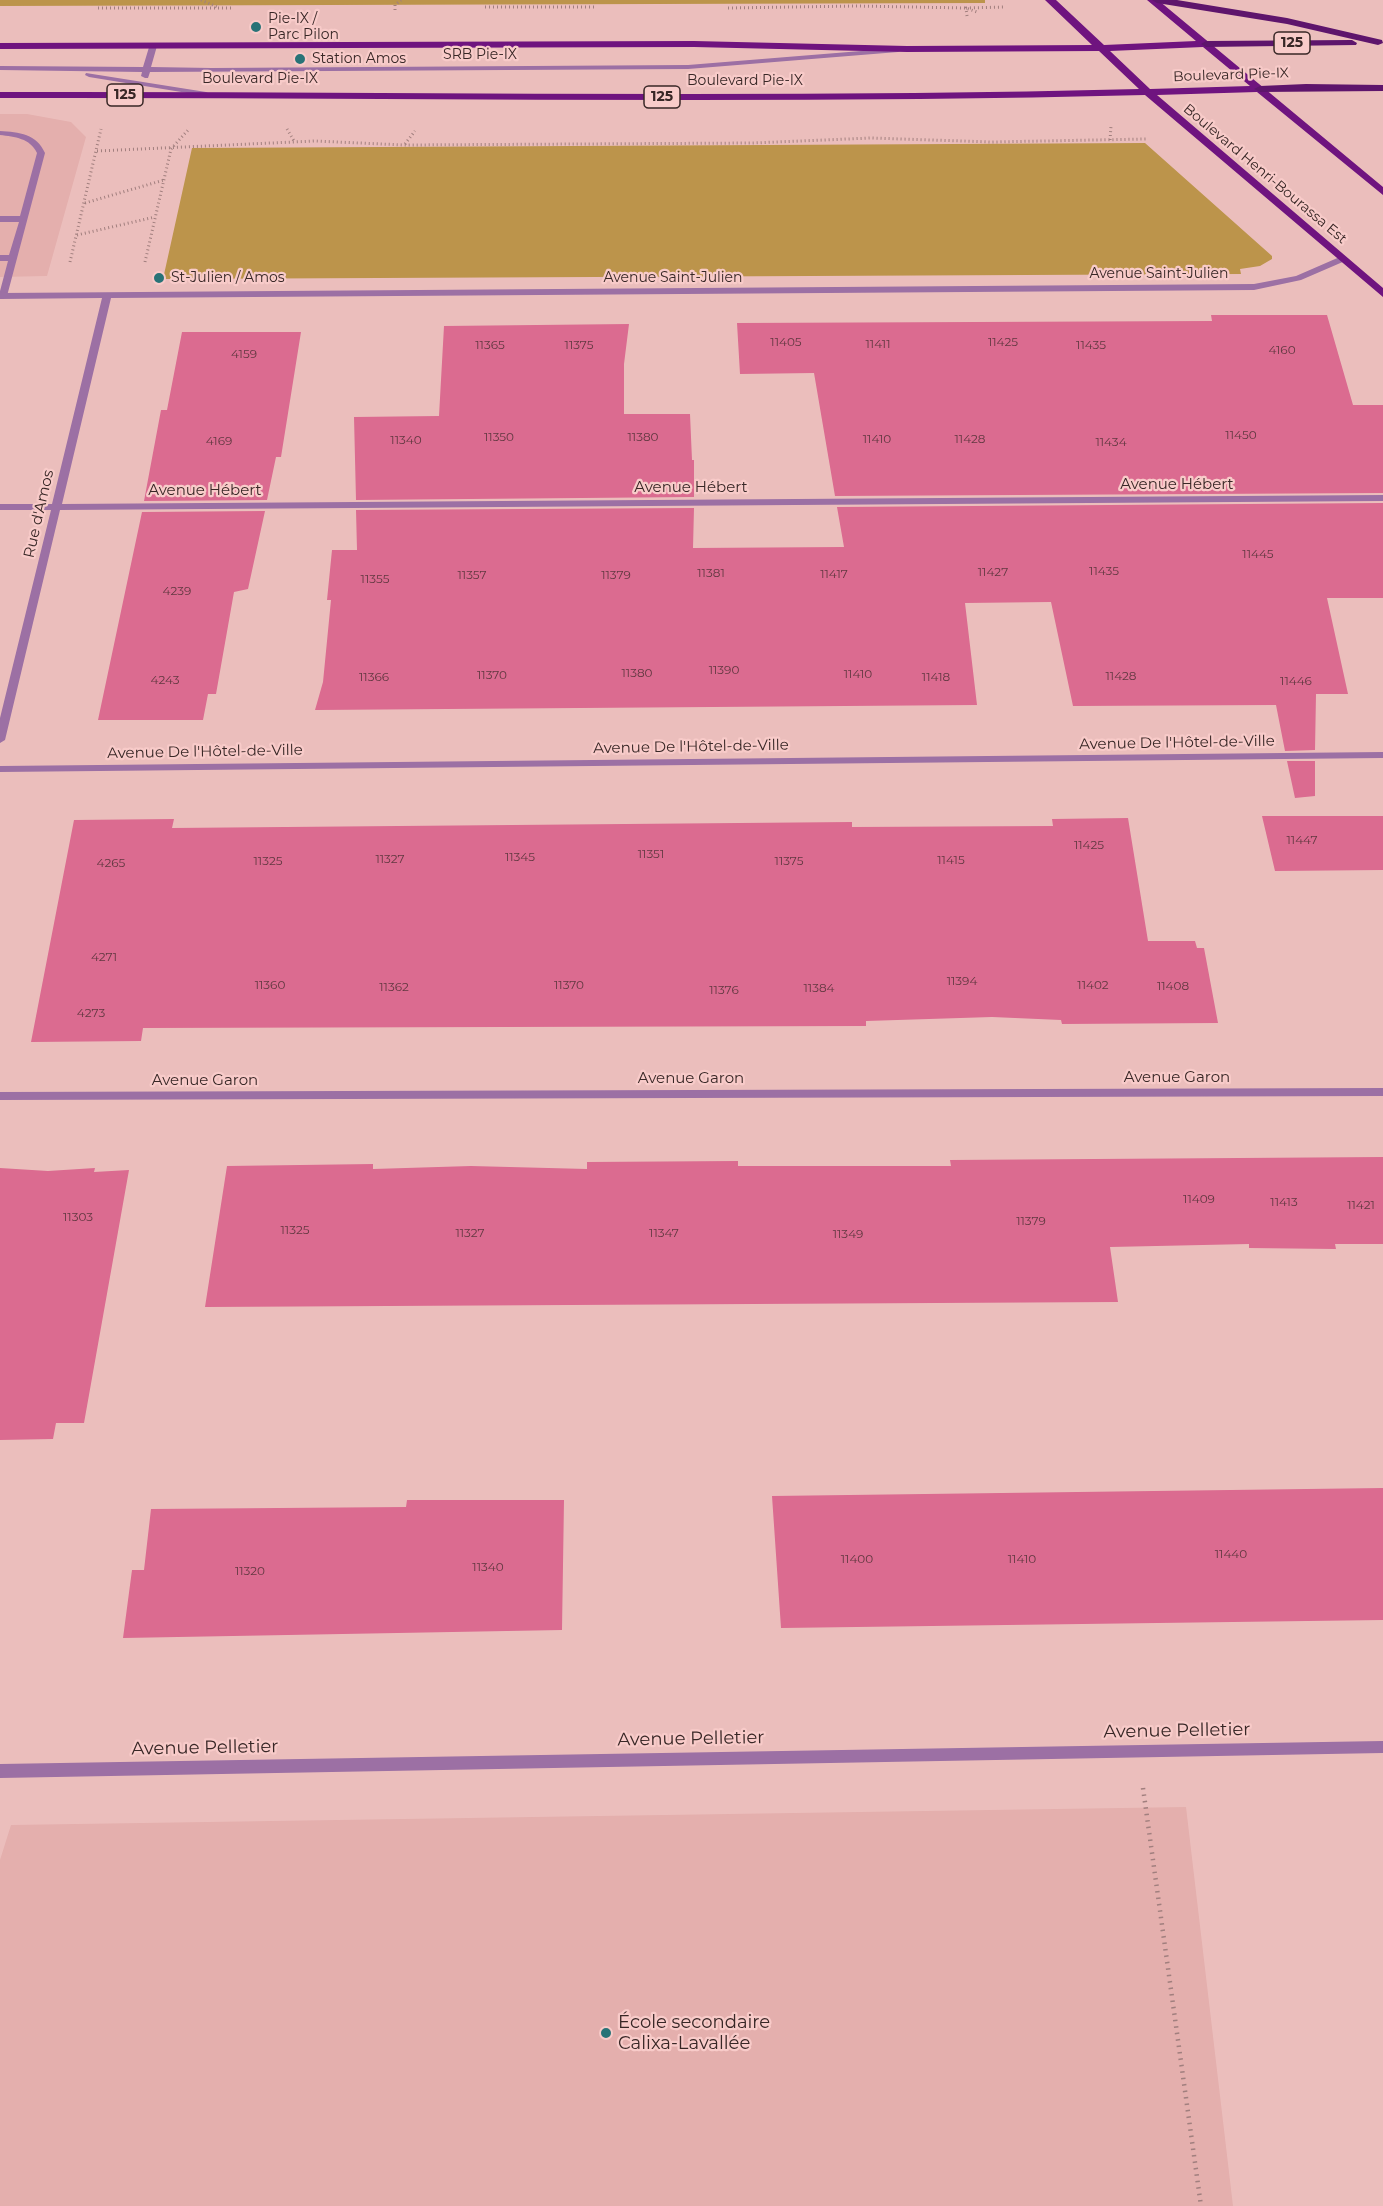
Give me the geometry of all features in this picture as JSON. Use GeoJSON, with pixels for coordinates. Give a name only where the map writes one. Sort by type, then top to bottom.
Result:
{"type":"FeatureCollection","features":[{"type":"Feature","properties":{"kind":"highway"},"geometry":{"type":"LineString","coordinates":[[1154,0],[1287,21],[1381,42]]}},
{"type":"Feature","properties":{"kind":"highway","name":"Boulevard Pie-IX"},"geometry":{"type":"LineString","coordinates":[[1206,44],[1381,42]]}},
{"type":"Feature","properties":{"kind":"highway","name":"Boulevard Pie-IX"},"geometry":{"type":"LineString","coordinates":[[1260,89],[1383,88]]}},
{"type":"Feature","properties":{"kind":"main road","name":"Boulevard Henri-Bourassa Est"},"geometry":{"type":"LineString","coordinates":[[1050,0],[1239,174],[1383,294]]}},
{"type":"Feature","properties":{"kind":"main road"},"geometry":{"type":"LineString","coordinates":[[1154,0],[1383,192]]}},
{"type":"Feature","properties":{"kind":"main road","name":"Boulevard Pie-IX"},"geometry":{"type":"LineString","coordinates":[[0,46],[694,44],[908,49],[1103,48],[1206,44]]}},
{"type":"Feature","properties":{"kind":"main road","name":"Boulevard Pie-IX"},"geometry":{"type":"LineString","coordinates":[[0,95],[310,94],[451,98],[1150,93],[1260,89]]}},
{"type":"Feature","properties":{"kind":"street"},"geometry":{"type":"LineString","coordinates":[[139,95],[153,46]]}},
{"type":"Feature","properties":{"kind":"street","name":"SRB Pie-IX"},"geometry":{"type":"LineString","coordinates":[[0,68],[688,67],[908,49]]}},
{"type":"Feature","properties":{"kind":"street","name":"SRB Pie-IX"},"geometry":{"type":"LineString","coordinates":[[52,68],[206,94]]}},
{"type":"Feature","properties":{"kind":"street"},"geometry":{"type":"LineString","coordinates":[[0,133],[25,137],[40,148],[41,158],[2,296]]}},
{"type":"Feature","properties":{"kind":"street"},"geometry":{"type":"LineString","coordinates":[[0,219],[24,219]]}},
{"type":"Feature","properties":{"kind":"street"},"geometry":{"type":"LineString","coordinates":[[0,258],[13,258]]}},
{"type":"Feature","properties":{"kind":"street","name":"Avenue Saint-Julien"},"geometry":{"type":"LineString","coordinates":[[2,296],[1254,287],[1298,278],[1342,259]]}},
{"type":"Feature","properties":{"kind":"street","name":"Rue d'Amos"},"geometry":{"type":"LineString","coordinates":[[0,740],[107,295]]}},
{"type":"Feature","properties":{"kind":"street","name":"Avenue Hébert"},"geometry":{"type":"LineString","coordinates":[[0,507],[1383,498]]}},
{"type":"Feature","properties":{"kind":"street","name":"Avenue De l'Hôtel-de-Ville"},"geometry":{"type":"LineString","coordinates":[[0,769],[1383,755]]}},
{"type":"Feature","properties":{"kind":"street","name":"Avenue Garon"},"geometry":{"type":"LineString","coordinates":[[0,1096],[1383,1092]]}},
{"type":"Feature","properties":{"kind":"street","name":"Avenue Pelletier"},"geometry":{"type":"LineString","coordinates":[[0,1771],[1383,1747]]}},
{"type":"Feature","properties":{"kind":"path"},"geometry":{"type":"LineString","coordinates":[[201,0],[218,8]]}},
{"type":"Feature","properties":{"kind":"path"},"geometry":{"type":"LineString","coordinates":[[395,10],[395,4],[401,0]]}},
{"type":"Feature","properties":{"kind":"path"},"geometry":{"type":"LineString","coordinates":[[966,8],[1005,7]]}},
{"type":"Feature","properties":{"kind":"path"},"geometry":{"type":"LineString","coordinates":[[144,267],[171,150],[194,122]]}},
{"type":"Feature","properties":{"kind":"path"},"geometry":{"type":"LineString","coordinates":[[69,267],[98,151],[102,123]]}},
{"type":"Feature","properties":{"kind":"path"},"geometry":{"type":"LineString","coordinates":[[404,145],[421,124]]}},
{"type":"Feature","properties":{"kind":"path"},"geometry":{"type":"LineString","coordinates":[[98,151],[171,150],[191,146],[294,141],[404,145],[753,143],[871,138],[992,142],[1148,139]]}},
{"type":"Feature","properties":{"kind":"path"},"geometry":{"type":"LineString","coordinates":[[85,202],[99,200],[144,184],[164,180]]}},
{"type":"Feature","properties":{"kind":"path"},"geometry":{"type":"LineString","coordinates":[[77,235],[156,217]]}},
{"type":"Feature","properties":{"kind":"path"},"geometry":{"type":"LineString","coordinates":[[1138,1752],[1201,2206]]}},
{"type":"Feature","properties":{"kind":"shaded area"},"geometry":{"type":"Polygon","coordinates":[[[0,0],[985,0],[985,3],[0,6],[0,0]]]}},
{"type":"Feature","properties":{"kind":"shaded area"},"geometry":{"type":"Polygon","coordinates":[[[0,114],[27,114],[71,122],[86,137],[47,276],[0,277],[0,114]]]}},
{"type":"Feature","properties":{"kind":"shaded area"},"geometry":{"type":"Polygon","coordinates":[[[1145,143],[1272,256],[1272,259],[1260,266],[1240,269],[1241,274],[163,279],[192,148],[1145,143]]]}},
{"type":"Feature","properties":{"kind":"shaded area","name":"École secondaire Calixa-Lavallée"},"geometry":{"type":"Polygon","coordinates":[[[1186,1807],[1233,2206],[0,2206],[0,1860],[11,1825],[1186,1807]]]}},
{"type":"Feature","properties":{"kind":"building"},"geometry":{"type":"Polygon","coordinates":[[[1211,315],[1327,315],[1353,405],[1383,405],[1383,493],[835,496],[814,373],[740,374],[737,323],[1212,321],[1211,315]]]}},
{"type":"Feature","properties":{"kind":"building"},"geometry":{"type":"Polygon","coordinates":[[[629,324],[624,364],[624,414],[690,414],[694,497],[356,500],[354,417],[439,416],[444,326],[629,324]]]}},
{"type":"Feature","properties":{"kind":"building"},"geometry":{"type":"Polygon","coordinates":[[[182,332],[301,332],[281,457],[276,457],[267,500],[144,501],[161,410],[167,410],[182,332]]]}},
{"type":"Feature","properties":{"kind":"building"},"geometry":{"type":"Polygon","coordinates":[[[1383,503],[1383,598],[1327,598],[1348,694],[1316,694],[1315,750],[1285,751],[1276,705],[1073,706],[1051,602],[965,603],[977,705],[315,710],[323,682],[331,600],[327,600],[332,550],[357,550],[356,510],[694,508],[693,548],[844,547],[837,507],[1383,503]]]}},
{"type":"Feature","properties":{"kind":"building"},"geometry":{"type":"Polygon","coordinates":[[[265,511],[248,589],[234,592],[216,694],[208,694],[203,720],[98,720],[142,512],[265,511]]]}},
{"type":"Feature","properties":{"kind":"building"},"geometry":{"type":"Polygon","coordinates":[[[1287,761],[1315,761],[1315,796],[1295,798],[1287,761]]]}},
{"type":"Feature","properties":{"kind":"building"},"geometry":{"type":"Polygon","coordinates":[[[1262,816],[1383,816],[1383,870],[1275,871],[1262,816]]]}},
{"type":"Feature","properties":{"kind":"building"},"geometry":{"type":"Polygon","coordinates":[[[1128,818],[1148,941],[1195,941],[1197,948],[1204,948],[1218,1023],[1062,1024],[1061,1020],[992,1017],[866,1021],[866,1026],[143,1028],[141,1041],[31,1042],[74,820],[174,819],[172,828],[852,822],[852,827],[1053,826],[1052,819],[1128,818]]]}},
{"type":"Feature","properties":{"kind":"building"},"geometry":{"type":"Polygon","coordinates":[[[1383,1157],[1383,1244],[1335,1244],[1336,1249],[1249,1248],[1249,1244],[1110,1247],[1118,1302],[205,1307],[227,1166],[373,1164],[373,1169],[471,1166],[587,1169],[587,1162],[738,1161],[738,1166],[951,1166],[950,1160],[1383,1157]]]}},
{"type":"Feature","properties":{"kind":"building"},"geometry":{"type":"Polygon","coordinates":[[[0,1168],[48,1171],[95,1168],[94,1172],[129,1170],[84,1423],[56,1423],[53,1439],[0,1440],[0,1168]]]}},
{"type":"Feature","properties":{"kind":"building"},"geometry":{"type":"Polygon","coordinates":[[[1383,1488],[1383,1620],[781,1628],[772,1496],[1383,1488]]]}},
{"type":"Feature","properties":{"kind":"building"},"geometry":{"type":"Polygon","coordinates":[[[407,1500],[564,1500],[562,1630],[123,1638],[132,1570],[144,1570],[151,1509],[406,1507],[407,1500]]]}},
{"type":"Feature","properties":{"kind":"place","name":"Pie-IX / Parc Pilon"},"geometry":{"type":"Point","coordinates":[256,27]}},
{"type":"Feature","properties":{"kind":"place","name":"Station Amos"},"geometry":{"type":"Point","coordinates":[300,59]}},
{"type":"Feature","properties":{"kind":"place","name":"St-Julien / Amos"},"geometry":{"type":"Point","coordinates":[159,278]}},
{"type":"Feature","properties":{"kind":"place","name":"École secondaire Calixa-Lavallée"},"geometry":{"type":"Point","coordinates":[606,2033]}}]}
